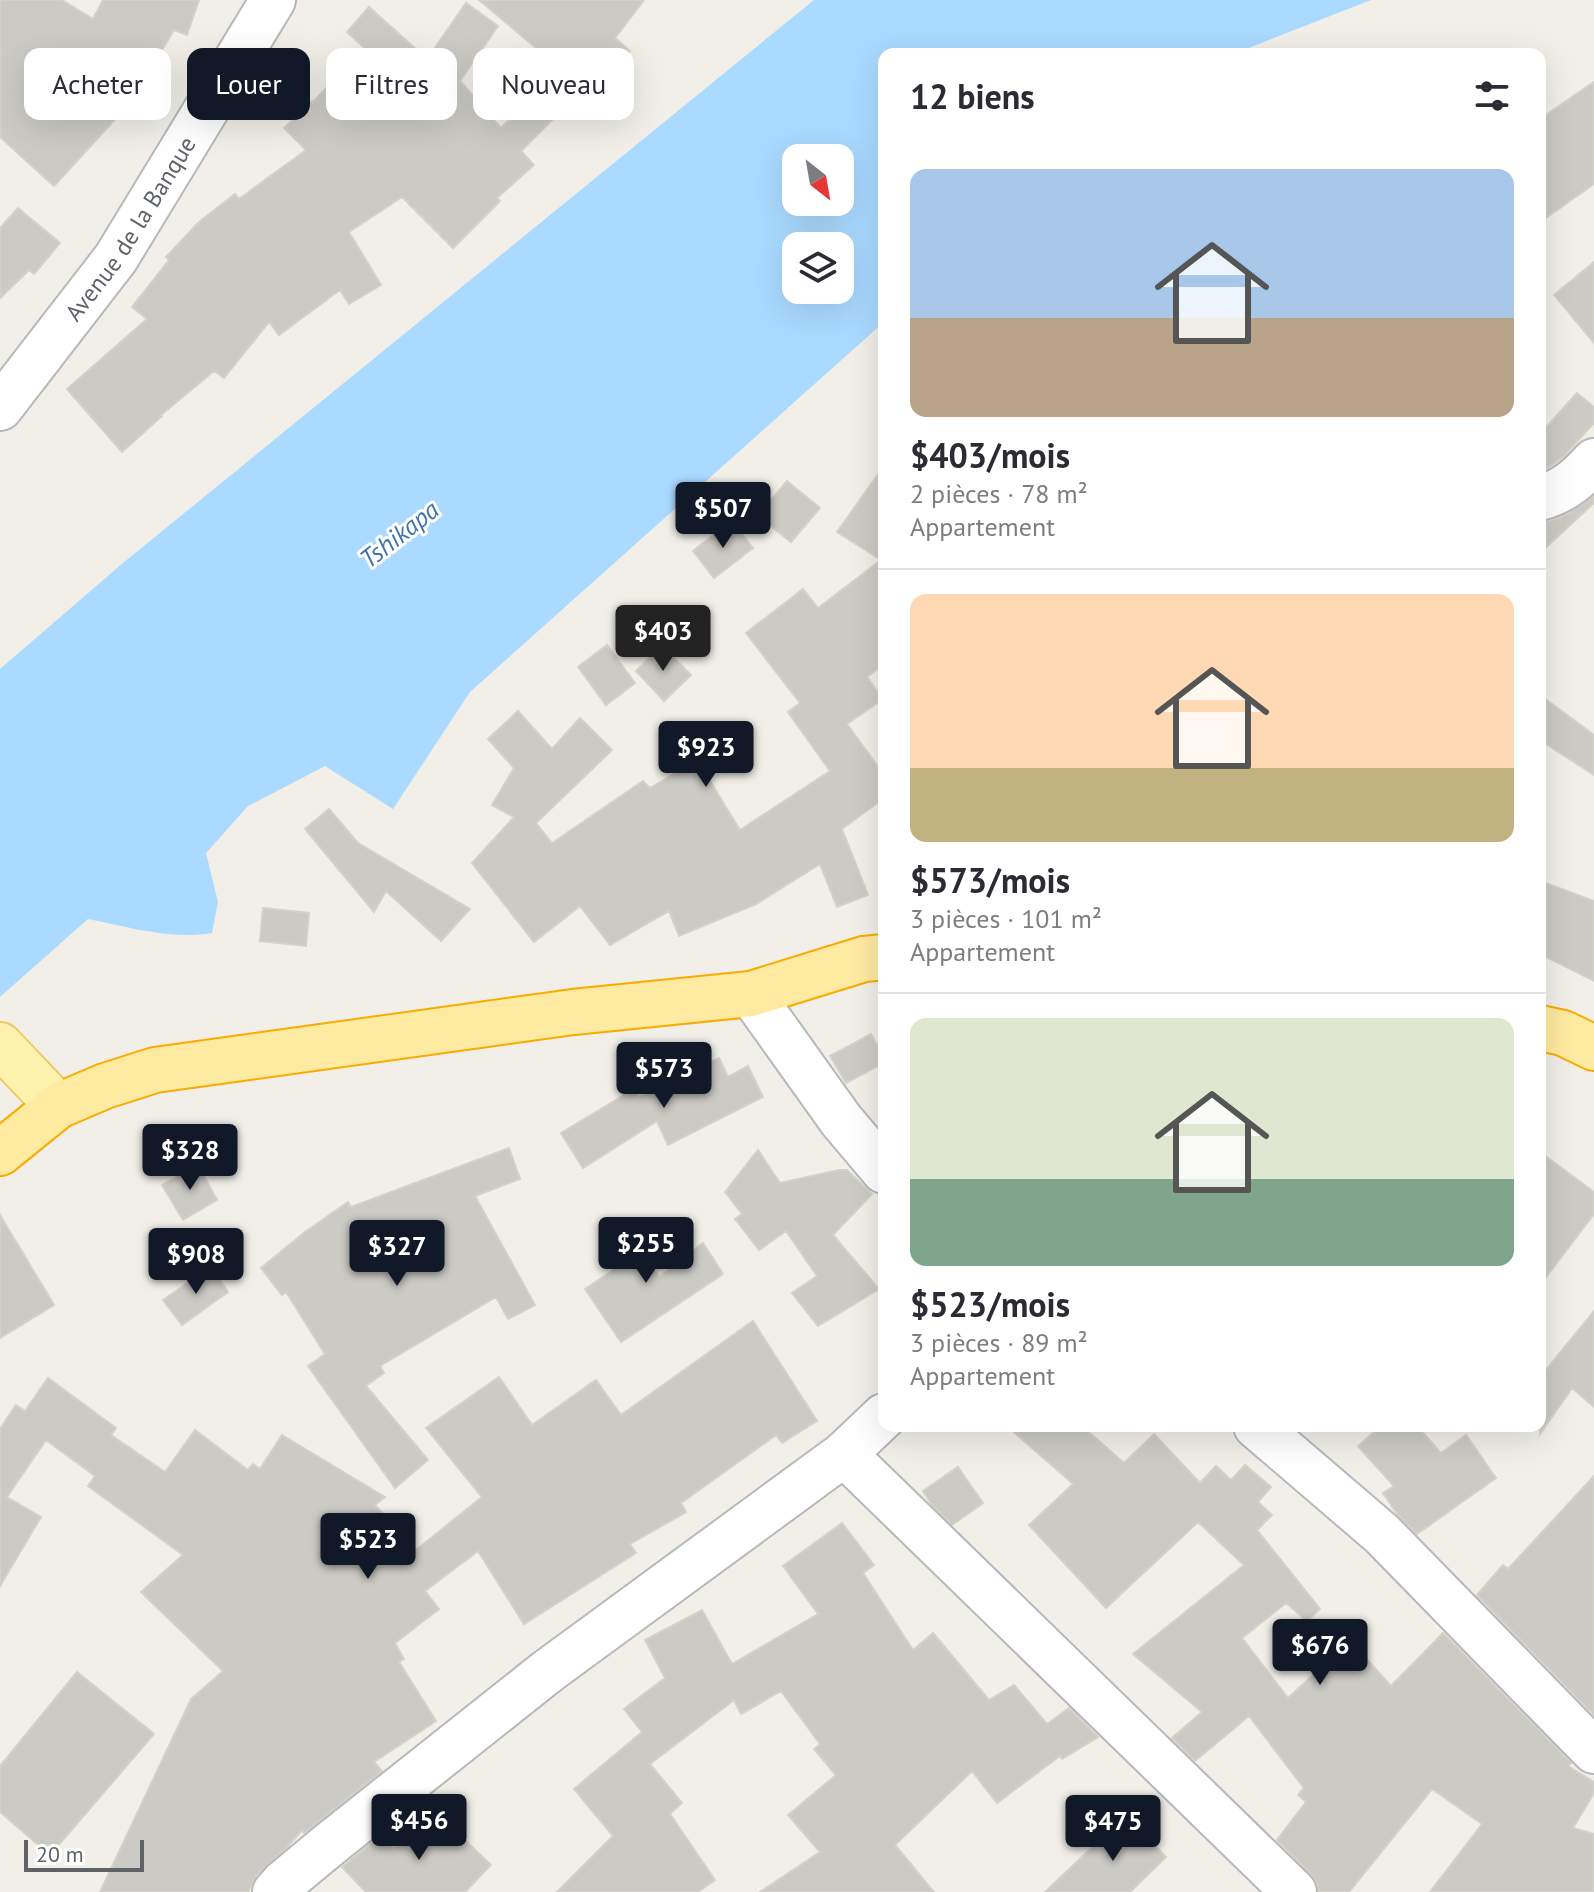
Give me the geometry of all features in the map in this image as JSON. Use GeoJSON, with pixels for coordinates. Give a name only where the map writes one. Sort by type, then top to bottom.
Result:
{"type":"FeatureCollection","features":[{"type":"Feature","properties":{"kind":"highway"},"geometry":{"type":"LineString","coordinates":[[0,1153],[58,1106],[155,1070],[573,1012],[751,994],[864,959],[878,958]]}},
{"type":"Feature","properties":{"kind":"highway"},"geometry":{"type":"LineString","coordinates":[[1546,1029],[1563,1033],[1594,1048]]}},
{"type":"Feature","properties":{"kind":"main road"},"geometry":{"type":"LineString","coordinates":[[7,1052],[58,1106]]}},
{"type":"Feature","properties":{"kind":"street","name":"Avenue de la Banque"},"geometry":{"type":"LineString","coordinates":[[0,408],[116,258],[273,0]]}},
{"type":"Feature","properties":{"kind":"street"},"geometry":{"type":"LineString","coordinates":[[1546,496],[1577,480],[1594,461]]}},
{"type":"Feature","properties":{"kind":"street"},"geometry":{"type":"LineString","coordinates":[[751,994],[841,1120],[878,1164]]}},
{"type":"Feature","properties":{"kind":"street"},"geometry":{"type":"LineString","coordinates":[[275,1892],[330,1844],[548,1671],[844,1454],[878,1422]]}},
{"type":"Feature","properties":{"kind":"street"},"geometry":{"type":"LineString","coordinates":[[1263,1432],[1382,1534],[1594,1751]]}},
{"type":"Feature","properties":{"kind":"street"},"geometry":{"type":"LineString","coordinates":[[844,1454],[1294,1892]]}},
{"type":"Feature","properties":{"kind":"water","name":"Tshikapa"},"geometry":{"type":"Polygon","coordinates":[[[814,0],[1371,0],[1248,48],[878,48],[878,327],[470,692],[393,809],[325,766],[248,806],[206,853],[218,902],[212,933],[165,934],[88,919],[0,997],[0,669],[123,563],[814,0]]]}},
{"type":"Feature","properties":{"kind":"building"},"geometry":{"type":"Polygon","coordinates":[[[0,0],[62,0],[93,19],[103,0],[199,0],[187,35],[174,30],[163,48],[24,48],[24,120],[114,120],[54,186],[0,137],[0,0]]]}},
{"type":"Feature","properties":{"kind":"building"},"geometry":{"type":"Polygon","coordinates":[[[479,0],[644,0],[615,38],[627,48],[536,48],[479,0]]]}},
{"type":"Feature","properties":{"kind":"building"},"geometry":{"type":"Polygon","coordinates":[[[466,3],[498,26],[483,48],[473,48],[473,62],[460,81],[473,96],[473,120],[494,120],[501,128],[509,120],[552,120],[521,151],[534,165],[497,198],[500,201],[453,248],[402,197],[349,232],[381,285],[349,304],[340,290],[279,335],[269,322],[224,378],[214,371],[122,452],[67,389],[147,319],[132,307],[169,260],[166,257],[199,222],[235,194],[239,199],[306,150],[284,128],[292,120],[310,120],[310,103],[326,88],[326,120],[457,120],[457,48],[435,48],[466,3]]]}},
{"type":"Feature","properties":{"kind":"building"},"geometry":{"type":"Polygon","coordinates":[[[369,7],[415,48],[364,48],[347,32],[369,7]]]}},
{"type":"Feature","properties":{"kind":"building"},"geometry":{"type":"Polygon","coordinates":[[[1594,82],[1594,184],[1546,218],[1546,115],[1594,82]]]}},
{"type":"Feature","properties":{"kind":"building"},"geometry":{"type":"Polygon","coordinates":[[[18,208],[60,243],[34,274],[29,270],[0,298],[0,228],[18,208]]]}},
{"type":"Feature","properties":{"kind":"building"},"geometry":{"type":"Polygon","coordinates":[[[1594,262],[1594,343],[1554,295],[1594,262]]]}},
{"type":"Feature","properties":{"kind":"building"},"geometry":{"type":"Polygon","coordinates":[[[1577,393],[1594,407],[1594,423],[1565,455],[1546,469],[1546,427],[1577,393]]]}},
{"type":"Feature","properties":{"kind":"building"},"geometry":{"type":"Polygon","coordinates":[[[878,474],[878,558],[837,532],[878,474]]]}},
{"type":"Feature","properties":{"kind":"building"},"geometry":{"type":"Polygon","coordinates":[[[787,481],[820,508],[791,542],[758,516],[787,481]]]}},
{"type":"Feature","properties":{"kind":"building"},"geometry":{"type":"Polygon","coordinates":[[[1594,496],[1594,503],[1546,547],[1546,522],[1568,514],[1594,496]]]}},
{"type":"Feature","properties":{"kind":"building"},"geometry":{"type":"Polygon","coordinates":[[[732,521],[753,548],[714,578],[693,551],[732,521]]]}},
{"type":"Feature","properties":{"kind":"building"},"geometry":{"type":"Polygon","coordinates":[[[878,562],[878,669],[867,677],[878,692],[878,702],[847,724],[878,767],[878,802],[842,829],[868,895],[837,907],[820,864],[756,904],[679,936],[669,911],[610,945],[580,906],[534,942],[472,863],[514,817],[492,805],[514,768],[488,739],[518,711],[552,749],[580,718],[612,750],[536,823],[552,843],[643,781],[650,788],[697,760],[740,830],[830,771],[788,712],[800,703],[746,633],[803,589],[818,608],[878,562]]]}},
{"type":"Feature","properties":{"kind":"building"},"geometry":{"type":"Polygon","coordinates":[[[607,645],[635,683],[606,705],[578,667],[607,645]]]}},
{"type":"Feature","properties":{"kind":"building"},"geometry":{"type":"Polygon","coordinates":[[[662,646],[691,675],[664,701],[636,671],[662,646]]]}},
{"type":"Feature","properties":{"kind":"building"},"geometry":{"type":"Polygon","coordinates":[[[1546,699],[1594,735],[1594,775],[1546,744],[1546,699]]]}},
{"type":"Feature","properties":{"kind":"building"},"geometry":{"type":"Polygon","coordinates":[[[726,724],[744,751],[714,771],[697,745],[726,724]]]}},
{"type":"Feature","properties":{"kind":"building"},"geometry":{"type":"Polygon","coordinates":[[[329,809],[358,843],[470,909],[441,941],[386,891],[374,912],[305,829],[329,809]]]}},
{"type":"Feature","properties":{"kind":"building"},"geometry":{"type":"Polygon","coordinates":[[[1546,883],[1594,901],[1594,981],[1546,957],[1546,883]]]}},
{"type":"Feature","properties":{"kind":"building"},"geometry":{"type":"Polygon","coordinates":[[[263,908],[309,913],[306,946],[260,941],[263,908]]]}},
{"type":"Feature","properties":{"kind":"building"},"geometry":{"type":"Polygon","coordinates":[[[871,1034],[878,1047],[878,1066],[846,1083],[830,1056],[871,1034]]]}},
{"type":"Feature","properties":{"kind":"building"},"geometry":{"type":"Polygon","coordinates":[[[719,1058],[728,1077],[748,1066],[763,1097],[668,1145],[657,1121],[583,1168],[561,1133],[634,1089],[639,1097],[719,1058]]]}},
{"type":"Feature","properties":{"kind":"building"},"geometry":{"type":"Polygon","coordinates":[[[509,1148],[520,1179],[475,1196],[535,1305],[508,1319],[496,1297],[380,1366],[384,1373],[366,1386],[428,1460],[395,1488],[308,1366],[325,1354],[286,1292],[282,1295],[261,1268],[348,1202],[351,1207],[509,1148]]]}},
{"type":"Feature","properties":{"kind":"building"},"geometry":{"type":"Polygon","coordinates":[[[758,1150],[780,1183],[847,1170],[872,1194],[833,1235],[878,1290],[818,1326],[792,1293],[817,1276],[786,1231],[759,1250],[735,1219],[742,1214],[725,1192],[758,1150]]]}},
{"type":"Feature","properties":{"kind":"building"},"geometry":{"type":"Polygon","coordinates":[[[1546,1156],[1594,1192],[1594,1214],[1546,1277],[1546,1156]]]}},
{"type":"Feature","properties":{"kind":"building"},"geometry":{"type":"Polygon","coordinates":[[[198,1165],[217,1200],[183,1220],[162,1185],[198,1165]]]}},
{"type":"Feature","properties":{"kind":"building"},"geometry":{"type":"Polygon","coordinates":[[[0,1215],[54,1305],[0,1338],[0,1215]]]}},
{"type":"Feature","properties":{"kind":"building"},"geometry":{"type":"Polygon","coordinates":[[[631,1230],[659,1277],[703,1243],[723,1274],[621,1342],[585,1289],[615,1269],[602,1248],[631,1230]]]}},
{"type":"Feature","properties":{"kind":"building"},"geometry":{"type":"Polygon","coordinates":[[[211,1267],[228,1292],[182,1325],[163,1300],[211,1267]]]}},
{"type":"Feature","properties":{"kind":"building"},"geometry":{"type":"Polygon","coordinates":[[[1594,1311],[1594,1407],[1572,1388],[1546,1425],[1546,1370],[1594,1311]]]}},
{"type":"Feature","properties":{"kind":"building"},"geometry":{"type":"Polygon","coordinates":[[[753,1321],[817,1421],[782,1443],[776,1435],[681,1503],[686,1512],[630,1544],[636,1553],[524,1624],[478,1551],[425,1591],[439,1609],[395,1643],[404,1659],[399,1662],[436,1721],[374,1762],[382,1771],[304,1833],[302,1830],[256,1875],[248,1892],[100,1892],[191,1699],[223,1671],[141,1592],[183,1555],[88,1486],[95,1476],[46,1440],[7,1497],[41,1517],[0,1586],[0,1429],[16,1405],[25,1411],[48,1378],[116,1428],[111,1435],[165,1472],[195,1430],[248,1470],[253,1464],[260,1469],[282,1435],[385,1497],[375,1505],[416,1550],[482,1497],[426,1428],[499,1377],[532,1425],[596,1380],[621,1415],[753,1321]]]}},
{"type":"Feature","properties":{"kind":"building"},"geometry":{"type":"Polygon","coordinates":[[[1014,1432],[1089,1432],[1124,1463],[1154,1434],[1200,1483],[1216,1466],[1231,1480],[1245,1465],[1271,1487],[1258,1502],[1272,1515],[1257,1530],[1320,1609],[1307,1621],[1286,1603],[1242,1638],[1288,1698],[1350,1641],[1391,1686],[1443,1633],[1571,1763],[1568,1766],[1594,1782],[1594,1793],[1573,1828],[1594,1834],[1594,1892],[1430,1892],[1482,1824],[1432,1789],[1349,1892],[1318,1892],[1318,1884],[1311,1874],[1277,1840],[1306,1802],[1298,1795],[1304,1788],[1249,1716],[1195,1761],[1172,1738],[1202,1712],[1133,1654],[1244,1565],[1198,1522],[1106,1608],[1029,1525],[1073,1484],[1014,1432]]]}},
{"type":"Feature","properties":{"kind":"building"},"geometry":{"type":"Polygon","coordinates":[[[1374,1432],[1422,1432],[1441,1453],[1466,1435],[1496,1478],[1417,1534],[1398,1515],[1383,1493],[1394,1486],[1358,1446],[1374,1432]]]}},
{"type":"Feature","properties":{"kind":"building"},"geometry":{"type":"Polygon","coordinates":[[[958,1467],[983,1503],[952,1525],[923,1491],[958,1467]]]}},
{"type":"Feature","properties":{"kind":"building"},"geometry":{"type":"Polygon","coordinates":[[[1594,1476],[1594,1715],[1477,1595],[1503,1565],[1508,1569],[1594,1476]]]}},
{"type":"Feature","properties":{"kind":"building"},"geometry":{"type":"Polygon","coordinates":[[[842,1523],[874,1565],[863,1573],[913,1650],[933,1633],[989,1700],[1014,1685],[1047,1724],[1069,1708],[1098,1737],[1062,1759],[1060,1756],[997,1803],[972,1771],[895,1845],[934,1892],[760,1892],[820,1852],[788,1815],[836,1775],[814,1749],[820,1744],[781,1691],[741,1714],[734,1700],[650,1764],[682,1803],[670,1814],[715,1880],[698,1892],[557,1892],[613,1836],[574,1789],[642,1732],[624,1709],[665,1678],[645,1640],[702,1610],[732,1664],[818,1614],[783,1566],[842,1523]]]}},
{"type":"Feature","properties":{"kind":"building"},"geometry":{"type":"Polygon","coordinates":[[[77,1672],[154,1734],[50,1855],[0,1812],[0,1766],[77,1672]]]}},
{"type":"Feature","properties":{"kind":"building"},"geometry":{"type":"Polygon","coordinates":[[[427,1815],[439,1815],[491,1865],[465,1892],[366,1892],[342,1867],[382,1835],[394,1849],[427,1815]]]}},
{"type":"Feature","properties":{"kind":"building"},"geometry":{"type":"Polygon","coordinates":[[[1126,1815],[1166,1857],[1130,1892],[1045,1892],[1126,1815]]]}}]}
